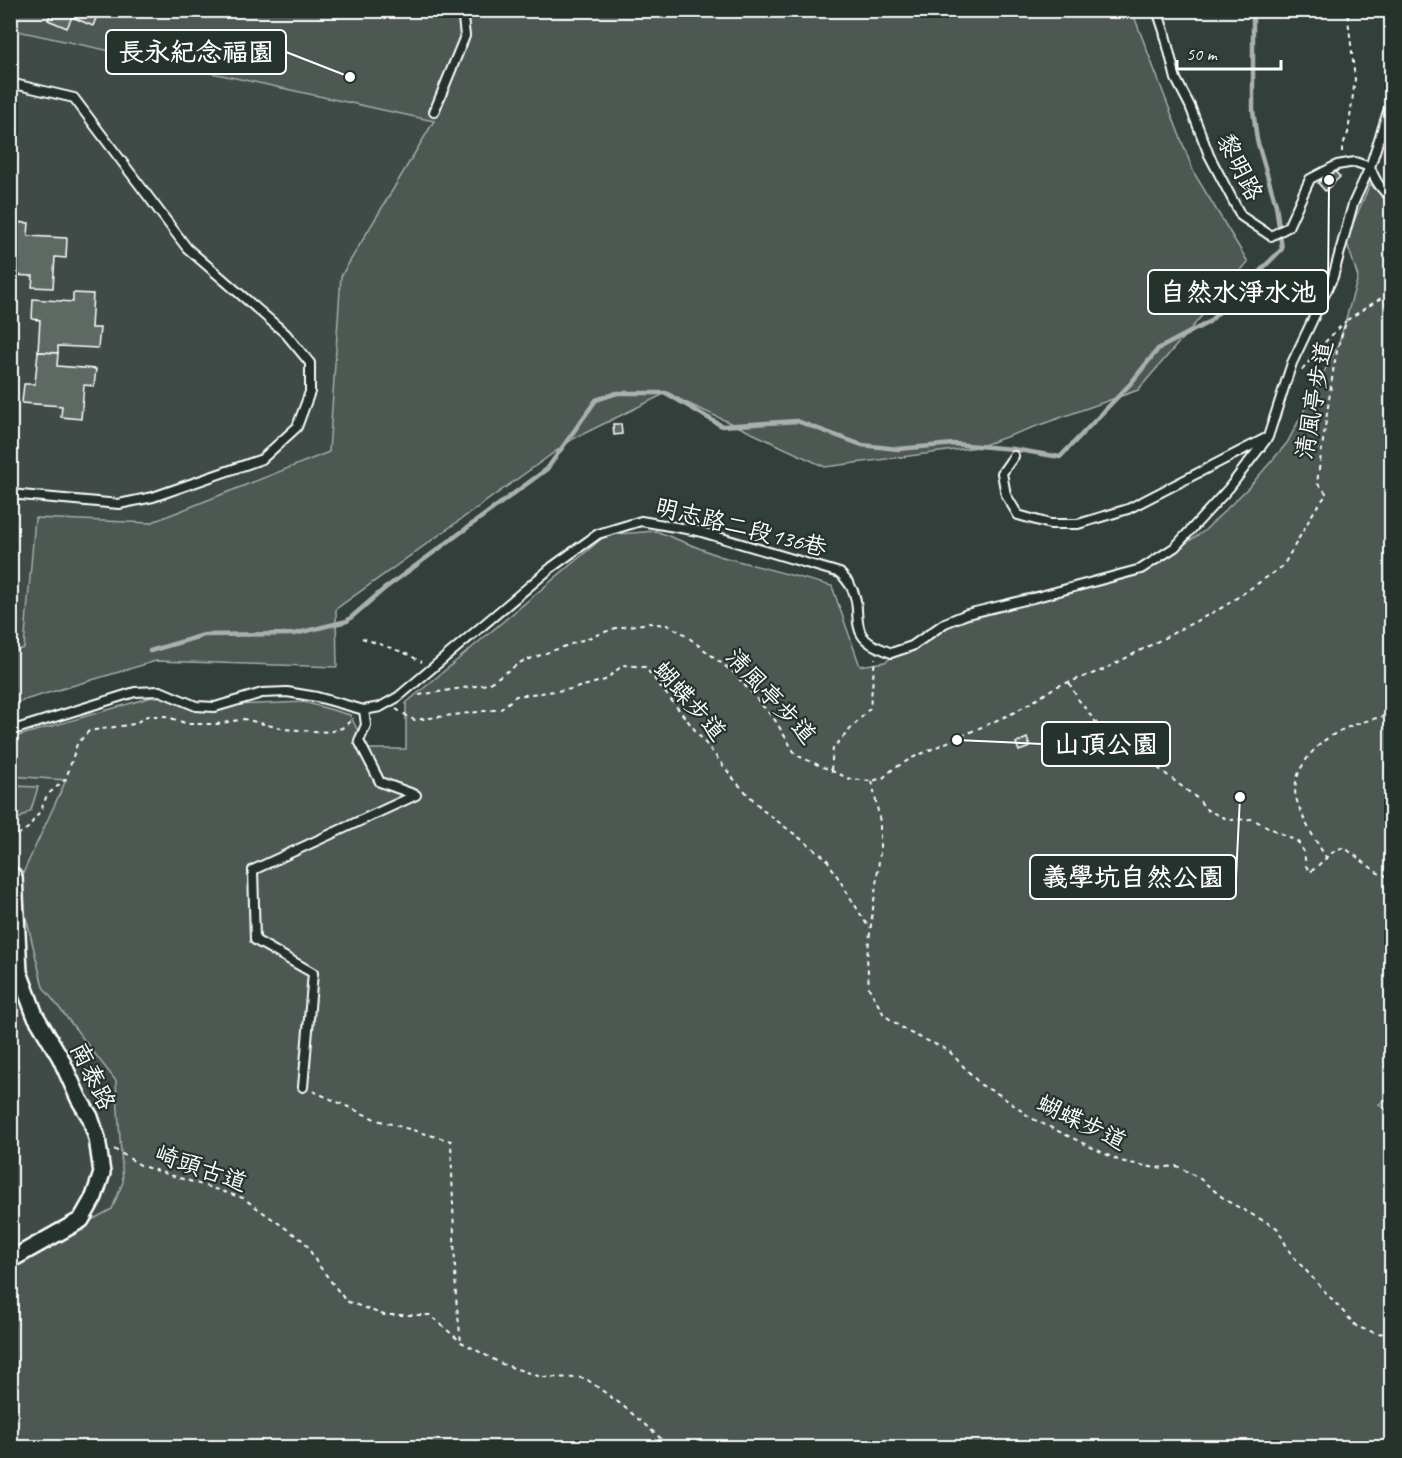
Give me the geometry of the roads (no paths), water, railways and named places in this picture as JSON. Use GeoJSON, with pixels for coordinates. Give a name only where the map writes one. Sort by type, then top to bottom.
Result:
{"type":"FeatureCollection","features":[{"type":"Feature","properties":{"kind":"street","name":"南泰路"},"geometry":{"type":"LineString","coordinates":[[10,873],[14,877],[19,972],[35,1015],[60,1057],[90,1117],[97,1138],[102,1173],[94,1197],[81,1220],[10,1260]]}},
{"type":"Feature","properties":{"kind":"lane"},"geometry":{"type":"LineString","coordinates":[[434,112],[465,36],[463,18],[457,10]]}},
{"type":"Feature","properties":{"kind":"lane","name":"黎明路"},"geometry":{"type":"LineString","coordinates":[[1157,10],[1176,79],[1190,106],[1209,155],[1241,216],[1271,236],[1288,227],[1310,179],[1337,165],[1355,162],[1370,167]]}},
{"type":"Feature","properties":{"kind":"lane"},"geometry":{"type":"LineString","coordinates":[[10,83],[74,98],[187,248],[286,334],[310,363],[309,392],[297,428],[262,459],[153,497],[119,504],[10,494]]}},
{"type":"Feature","properties":{"kind":"lane"},"geometry":{"type":"LineString","coordinates":[[1014,456],[1002,473],[1006,495],[1018,515],[1050,524],[1078,524],[1128,509],[1268,437],[1292,363],[1333,278],[1353,204],[1370,167],[1392,99]]}},
{"type":"Feature","properties":{"kind":"lane"},"geometry":{"type":"LineString","coordinates":[[1370,167],[1383,192],[1392,198]]}},
{"type":"Feature","properties":{"kind":"lane","name":"明志路二段136巷"},"geometry":{"type":"LineString","coordinates":[[10,731],[135,692],[160,691],[196,706],[215,707],[262,693],[287,692],[364,712],[398,697],[552,567],[598,534],[641,521],[698,531],[840,573],[851,585],[856,599],[858,622],[862,635],[871,644],[891,653],[912,646],[945,623],[967,614],[1141,568],[1175,547],[1229,488],[1268,437]]}},
{"type":"Feature","properties":{"kind":"lane"},"geometry":{"type":"LineString","coordinates":[[10,555],[10,560]]}},
{"type":"Feature","properties":{"kind":"lane"},"geometry":{"type":"LineString","coordinates":[[303,1087],[314,972],[255,940],[253,870],[416,795],[380,782],[359,741],[366,725],[364,712]]}},
{"type":"Feature","properties":{"kind":"waterway"},"geometry":{"type":"LineString","coordinates":[[150,651],[204,635],[294,634],[347,621],[384,589],[547,469],[596,400],[617,393],[666,393],[722,426],[797,421],[862,445],[898,449],[954,444],[1013,449],[1060,457],[1131,383],[1158,349],[1209,322],[1282,249],[1276,205],[1257,140],[1253,110],[1253,10]]}},
{"type":"Feature","properties":{"kind":"place","name":"長永紀念福園"},"geometry":{"type":"Point","coordinates":[350,77]}},
{"type":"Feature","properties":{"kind":"place","name":"自然水淨水池"},"geometry":{"type":"Point","coordinates":[1329,180]}},
{"type":"Feature","properties":{"kind":"place","name":"山頂公園"},"geometry":{"type":"Point","coordinates":[957,740]}},
{"type":"Feature","properties":{"kind":"place","name":"義學坑自然公園"},"geometry":{"type":"Point","coordinates":[1240,797]}}]}
